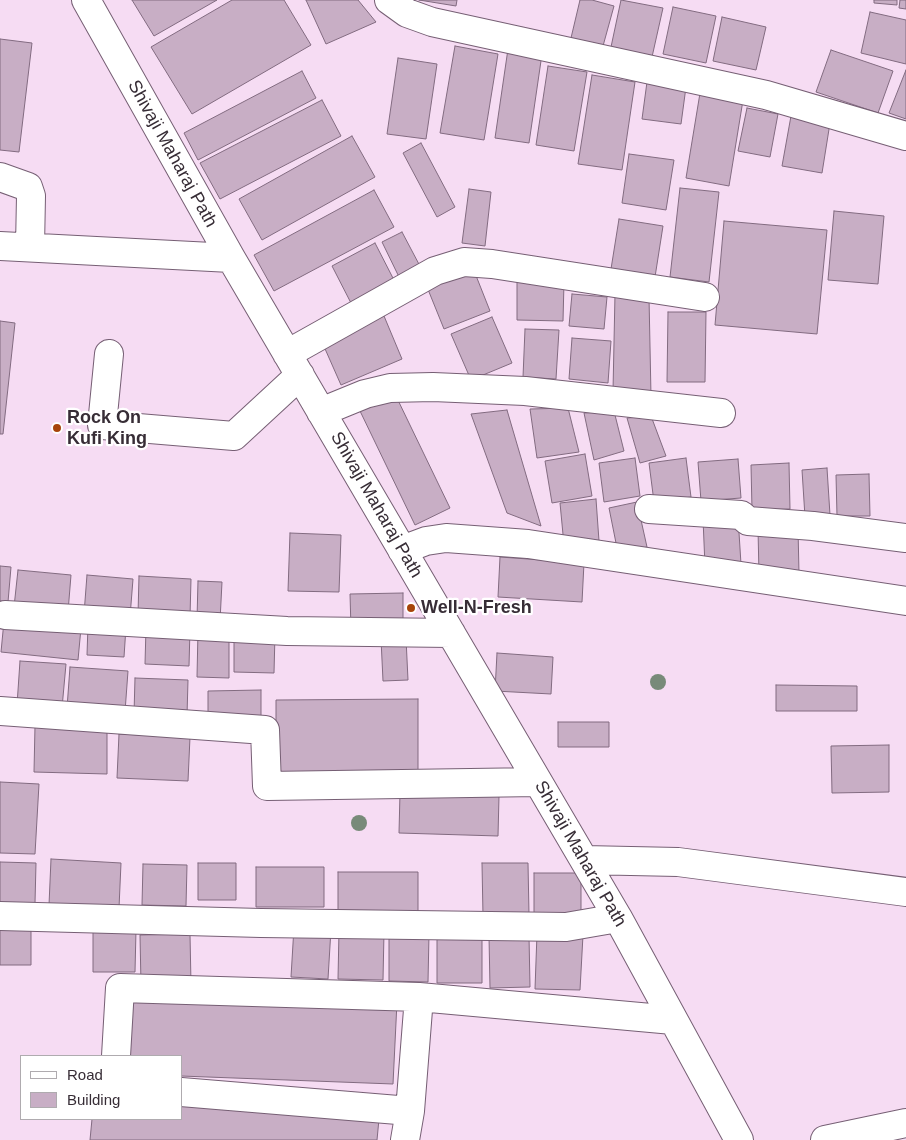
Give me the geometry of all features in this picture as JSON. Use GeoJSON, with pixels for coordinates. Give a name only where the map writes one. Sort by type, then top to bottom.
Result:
{"type":"FeatureCollection","features":[{"type":"Feature","properties":{"kind":"street","name":"Shivaji Maharaj Path"},"geometry":{"type":"LineString","coordinates":[[86,0],[231,258],[618,918],[739,1140]]}},
{"type":"Feature","properties":{"kind":"street"},"geometry":{"type":"LineString","coordinates":[[389,0],[407,13],[432,22],[766,95],[906,136]]}},
{"type":"Feature","properties":{"kind":"street"},"geometry":{"type":"LineString","coordinates":[[0,177],[28,187],[31,196],[30,247]]}},
{"type":"Feature","properties":{"kind":"street"},"geometry":{"type":"LineString","coordinates":[[0,246],[231,258]]}},
{"type":"Feature","properties":{"kind":"street"},"geometry":{"type":"LineString","coordinates":[[109,354],[102,425],[234,436],[294,365],[435,271],[464,262],[492,264],[705,297]]}},
{"type":"Feature","properties":{"kind":"street"},"geometry":{"type":"LineString","coordinates":[[321,412],[365,394],[390,388],[433,387],[525,391],[720,413]]}},
{"type":"Feature","properties":{"kind":"street"},"geometry":{"type":"LineString","coordinates":[[649,509],[741,515],[748,521],[813,526],[906,538]]}},
{"type":"Feature","properties":{"kind":"street"},"geometry":{"type":"LineString","coordinates":[[402,550],[426,541],[446,538],[528,544],[906,601]]}},
{"type":"Feature","properties":{"kind":"street"},"geometry":{"type":"LineString","coordinates":[[5,615],[287,631],[451,633]]}},
{"type":"Feature","properties":{"kind":"street"},"geometry":{"type":"LineString","coordinates":[[0,711],[265,730],[267,786],[538,782]]}},
{"type":"Feature","properties":{"kind":"street"},"geometry":{"type":"LineString","coordinates":[[584,860],[678,862],[906,892]]}},
{"type":"Feature","properties":{"kind":"street"},"geometry":{"type":"LineString","coordinates":[[0,916],[261,923],[566,927],[618,918]]}},
{"type":"Feature","properties":{"kind":"street"},"geometry":{"type":"LineString","coordinates":[[116,1055],[120,988],[418,997],[673,1020]]}},
{"type":"Feature","properties":{"kind":"street"},"geometry":{"type":"LineString","coordinates":[[405,1140],[410,1112],[418,997]]}},
{"type":"Feature","properties":{"kind":"street"},"geometry":{"type":"LineString","coordinates":[[182,1092],[410,1112]]}},
{"type":"Feature","properties":{"kind":"street"},"geometry":{"type":"LineString","coordinates":[[825,1140],[906,1123]]}},
{"type":"Feature","properties":{"kind":"building"},"geometry":{"type":"Polygon","coordinates":[[[132,0],[217,0],[154,36],[132,0]]]}},
{"type":"Feature","properties":{"kind":"building"},"geometry":{"type":"Polygon","coordinates":[[[232,0],[284,0],[311,45],[192,114],[151,47],[232,0]]]}},
{"type":"Feature","properties":{"kind":"building"},"geometry":{"type":"Polygon","coordinates":[[[306,0],[358,0],[376,22],[326,44],[306,0]]]}},
{"type":"Feature","properties":{"kind":"building"},"geometry":{"type":"Polygon","coordinates":[[[419,0],[457,0],[456,6],[419,0]]]}},
{"type":"Feature","properties":{"kind":"building"},"geometry":{"type":"Polygon","coordinates":[[[580,0],[592,0],[614,6],[603,46],[571,38],[580,0]]]}},
{"type":"Feature","properties":{"kind":"building"},"geometry":{"type":"Polygon","coordinates":[[[621,0],[663,8],[652,57],[611,47],[621,0]]]}},
{"type":"Feature","properties":{"kind":"building"},"geometry":{"type":"Polygon","coordinates":[[[874,0],[897,0],[897,5],[874,3],[874,0]]]}},
{"type":"Feature","properties":{"kind":"building"},"geometry":{"type":"Polygon","coordinates":[[[900,0],[906,0],[906,9],[899,8],[900,0]]]}},
{"type":"Feature","properties":{"kind":"building"},"geometry":{"type":"Polygon","coordinates":[[[673,7],[716,16],[706,63],[663,54],[673,7]]]}},
{"type":"Feature","properties":{"kind":"building"},"geometry":{"type":"Polygon","coordinates":[[[870,12],[906,20],[906,64],[861,53],[870,12]]]}},
{"type":"Feature","properties":{"kind":"building"},"geometry":{"type":"Polygon","coordinates":[[[722,17],[766,27],[756,70],[713,61],[722,17]]]}},
{"type":"Feature","properties":{"kind":"building"},"geometry":{"type":"Polygon","coordinates":[[[0,39],[32,43],[19,152],[0,150],[0,39]]]}},
{"type":"Feature","properties":{"kind":"building"},"geometry":{"type":"Polygon","coordinates":[[[455,46],[498,54],[484,140],[440,133],[455,46]]]}},
{"type":"Feature","properties":{"kind":"building"},"geometry":{"type":"Polygon","coordinates":[[[508,49],[542,54],[529,143],[495,138],[508,49]]]}},
{"type":"Feature","properties":{"kind":"building"},"geometry":{"type":"Polygon","coordinates":[[[831,50],[893,71],[878,113],[816,92],[831,50]]]}},
{"type":"Feature","properties":{"kind":"building"},"geometry":{"type":"Polygon","coordinates":[[[398,58],[437,64],[426,139],[387,134],[398,58]]]}},
{"type":"Feature","properties":{"kind":"building"},"geometry":{"type":"Polygon","coordinates":[[[548,66],[587,72],[574,151],[536,145],[548,66]]]}},
{"type":"Feature","properties":{"kind":"building"},"geometry":{"type":"Polygon","coordinates":[[[906,70],[906,119],[889,113],[906,70]]]}},
{"type":"Feature","properties":{"kind":"building"},"geometry":{"type":"Polygon","coordinates":[[[302,71],[316,98],[198,160],[184,133],[302,71]]]}},
{"type":"Feature","properties":{"kind":"building"},"geometry":{"type":"Polygon","coordinates":[[[592,75],[635,82],[622,170],[578,164],[592,75]]]}},
{"type":"Feature","properties":{"kind":"building"},"geometry":{"type":"Polygon","coordinates":[[[647,82],[686,87],[681,124],[642,119],[647,82]]]}},
{"type":"Feature","properties":{"kind":"building"},"geometry":{"type":"Polygon","coordinates":[[[701,87],[744,94],[729,186],[686,178],[701,87]]]}},
{"type":"Feature","properties":{"kind":"building"},"geometry":{"type":"Polygon","coordinates":[[[322,100],[341,136],[220,199],[200,163],[322,100]]]}},
{"type":"Feature","properties":{"kind":"building"},"geometry":{"type":"Polygon","coordinates":[[[747,108],[778,114],[770,157],[738,151],[747,108]]]}},
{"type":"Feature","properties":{"kind":"building"},"geometry":{"type":"Polygon","coordinates":[[[791,116],[830,123],[822,173],[782,166],[791,116]]]}},
{"type":"Feature","properties":{"kind":"building"},"geometry":{"type":"Polygon","coordinates":[[[352,136],[375,177],[262,240],[239,199],[352,136]]]}},
{"type":"Feature","properties":{"kind":"building"},"geometry":{"type":"Polygon","coordinates":[[[421,143],[455,207],[437,217],[403,153],[421,143]]]}},
{"type":"Feature","properties":{"kind":"building"},"geometry":{"type":"Polygon","coordinates":[[[629,154],[674,160],[666,210],[622,203],[629,154]]]}},
{"type":"Feature","properties":{"kind":"building"},"geometry":{"type":"Polygon","coordinates":[[[680,188],[719,192],[709,282],[670,277],[680,188]]]}},
{"type":"Feature","properties":{"kind":"building"},"geometry":{"type":"Polygon","coordinates":[[[469,189],[491,192],[485,246],[462,243],[469,189]]]}},
{"type":"Feature","properties":{"kind":"building"},"geometry":{"type":"Polygon","coordinates":[[[374,190],[394,227],[274,291],[254,255],[374,190]]]}},
{"type":"Feature","properties":{"kind":"building"},"geometry":{"type":"Polygon","coordinates":[[[834,211],[884,216],[878,284],[828,280],[834,211]]]}},
{"type":"Feature","properties":{"kind":"building"},"geometry":{"type":"Polygon","coordinates":[[[619,219],[663,226],[655,277],[611,269],[619,219]]]}},
{"type":"Feature","properties":{"kind":"building"},"geometry":{"type":"Polygon","coordinates":[[[724,221],[827,230],[817,334],[715,325],[724,221]]]}},
{"type":"Feature","properties":{"kind":"building"},"geometry":{"type":"Polygon","coordinates":[[[402,232],[421,268],[400,279],[382,242],[402,232]]]}},
{"type":"Feature","properties":{"kind":"building"},"geometry":{"type":"Polygon","coordinates":[[[375,243],[395,282],[352,305],[332,266],[375,243]]]}},
{"type":"Feature","properties":{"kind":"building"},"geometry":{"type":"Polygon","coordinates":[[[473,268],[490,311],[444,329],[427,287],[473,268]]]}},
{"type":"Feature","properties":{"kind":"building"},"geometry":{"type":"Polygon","coordinates":[[[517,281],[564,282],[563,321],[517,320],[517,281]]]}},
{"type":"Feature","properties":{"kind":"building"},"geometry":{"type":"Polygon","coordinates":[[[572,294],[607,297],[604,329],[569,326],[572,294]]]}},
{"type":"Feature","properties":{"kind":"building"},"geometry":{"type":"Polygon","coordinates":[[[615,294],[649,297],[651,396],[613,391],[615,294]]]}},
{"type":"Feature","properties":{"kind":"building"},"geometry":{"type":"Polygon","coordinates":[[[668,312],[706,312],[705,382],[667,382],[668,312]]]}},
{"type":"Feature","properties":{"kind":"building"},"geometry":{"type":"Polygon","coordinates":[[[384,316],[402,359],[341,385],[322,342],[384,316]]]}},
{"type":"Feature","properties":{"kind":"building"},"geometry":{"type":"Polygon","coordinates":[[[492,317],[512,363],[471,380],[451,334],[492,317]]]}},
{"type":"Feature","properties":{"kind":"building"},"geometry":{"type":"Polygon","coordinates":[[[0,321],[15,323],[3,434],[0,434],[0,321]]]}},
{"type":"Feature","properties":{"kind":"building"},"geometry":{"type":"Polygon","coordinates":[[[525,329],[559,330],[556,379],[523,377],[525,329]]]}},
{"type":"Feature","properties":{"kind":"building"},"geometry":{"type":"Polygon","coordinates":[[[572,338],[611,341],[608,383],[569,379],[572,338]]]}},
{"type":"Feature","properties":{"kind":"building"},"geometry":{"type":"Polygon","coordinates":[[[395,394],[450,508],[415,525],[360,411],[395,394]]]}},
{"type":"Feature","properties":{"kind":"building"},"geometry":{"type":"Polygon","coordinates":[[[568,408],[579,452],[537,458],[530,409],[568,408]]]}},
{"type":"Feature","properties":{"kind":"building"},"geometry":{"type":"Polygon","coordinates":[[[507,410],[541,526],[507,513],[471,414],[507,410]]]}},
{"type":"Feature","properties":{"kind":"building"},"geometry":{"type":"Polygon","coordinates":[[[614,411],[624,451],[594,460],[584,413],[614,411]]]}},
{"type":"Feature","properties":{"kind":"building"},"geometry":{"type":"Polygon","coordinates":[[[651,416],[666,456],[640,463],[627,418],[651,416]]]}},
{"type":"Feature","properties":{"kind":"building"},"geometry":{"type":"Polygon","coordinates":[[[585,454],[592,496],[552,503],[545,461],[585,454]]]}},
{"type":"Feature","properties":{"kind":"building"},"geometry":{"type":"Polygon","coordinates":[[[635,458],[640,496],[604,502],[599,463],[635,458]]]}},
{"type":"Feature","properties":{"kind":"building"},"geometry":{"type":"Polygon","coordinates":[[[686,458],[691,497],[654,502],[649,463],[686,458]]]}},
{"type":"Feature","properties":{"kind":"building"},"geometry":{"type":"Polygon","coordinates":[[[738,459],[741,498],[701,501],[698,462],[738,459]]]}},
{"type":"Feature","properties":{"kind":"building"},"geometry":{"type":"Polygon","coordinates":[[[789,463],[790,509],[752,510],[751,465],[789,463]]]}},
{"type":"Feature","properties":{"kind":"building"},"geometry":{"type":"Polygon","coordinates":[[[827,468],[830,515],[805,517],[802,470],[827,468]]]}},
{"type":"Feature","properties":{"kind":"building"},"geometry":{"type":"Polygon","coordinates":[[[869,474],[870,516],[837,516],[836,475],[869,474]]]}},
{"type":"Feature","properties":{"kind":"building"},"geometry":{"type":"Polygon","coordinates":[[[596,499],[599,541],[564,545],[560,503],[596,499]]]}},
{"type":"Feature","properties":{"kind":"building"},"geometry":{"type":"Polygon","coordinates":[[[637,502],[647,547],[618,553],[609,508],[637,502]]]}},
{"type":"Feature","properties":{"kind":"building"},"geometry":{"type":"Polygon","coordinates":[[[738,517],[741,564],[705,566],[703,519],[738,517]]]}},
{"type":"Feature","properties":{"kind":"building"},"geometry":{"type":"Polygon","coordinates":[[[798,528],[799,574],[759,575],[758,529],[798,528]]]}},
{"type":"Feature","properties":{"kind":"building"},"geometry":{"type":"Polygon","coordinates":[[[290,533],[341,535],[339,592],[288,591],[290,533]]]}},
{"type":"Feature","properties":{"kind":"building"},"geometry":{"type":"Polygon","coordinates":[[[500,557],[584,563],[582,602],[498,597],[500,557]]]}},
{"type":"Feature","properties":{"kind":"building"},"geometry":{"type":"Polygon","coordinates":[[[0,566],[11,567],[8,602],[0,601],[0,566]]]}},
{"type":"Feature","properties":{"kind":"building"},"geometry":{"type":"Polygon","coordinates":[[[18,570],[71,575],[68,612],[14,607],[18,570]]]}},
{"type":"Feature","properties":{"kind":"building"},"geometry":{"type":"Polygon","coordinates":[[[87,575],[133,579],[130,617],[84,614],[87,575]]]}},
{"type":"Feature","properties":{"kind":"building"},"geometry":{"type":"Polygon","coordinates":[[[139,576],[191,579],[190,617],[138,615],[139,576]]]}},
{"type":"Feature","properties":{"kind":"building"},"geometry":{"type":"Polygon","coordinates":[[[198,581],[222,582],[220,621],[197,619],[198,581]]]}},
{"type":"Feature","properties":{"kind":"building"},"geometry":{"type":"Polygon","coordinates":[[[403,593],[403,628],[351,629],[350,594],[403,593]]]}},
{"type":"Feature","properties":{"kind":"building"},"geometry":{"type":"Polygon","coordinates":[[[4,621],[81,628],[78,660],[1,652],[4,621]]]}},
{"type":"Feature","properties":{"kind":"building"},"geometry":{"type":"Polygon","coordinates":[[[88,625],[126,627],[124,657],[87,655],[88,625]]]}},
{"type":"Feature","properties":{"kind":"building"},"geometry":{"type":"Polygon","coordinates":[[[146,628],[190,629],[189,666],[145,664],[146,628]]]}},
{"type":"Feature","properties":{"kind":"building"},"geometry":{"type":"Polygon","coordinates":[[[198,631],[229,632],[229,678],[197,677],[198,631]]]}},
{"type":"Feature","properties":{"kind":"building"},"geometry":{"type":"Polygon","coordinates":[[[234,634],[275,634],[274,673],[234,672],[234,634]]]}},
{"type":"Feature","properties":{"kind":"building"},"geometry":{"type":"Polygon","coordinates":[[[406,638],[408,680],[383,681],[381,639],[406,638]]]}},
{"type":"Feature","properties":{"kind":"building"},"geometry":{"type":"Polygon","coordinates":[[[497,653],[553,657],[551,694],[495,691],[497,653]]]}},
{"type":"Feature","properties":{"kind":"building"},"geometry":{"type":"Polygon","coordinates":[[[20,661],[66,664],[62,708],[17,705],[20,661]]]}},
{"type":"Feature","properties":{"kind":"building"},"geometry":{"type":"Polygon","coordinates":[[[70,667],[128,671],[125,712],[67,708],[70,667]]]}},
{"type":"Feature","properties":{"kind":"building"},"geometry":{"type":"Polygon","coordinates":[[[135,678],[188,680],[187,716],[134,714],[135,678]]]}},
{"type":"Feature","properties":{"kind":"building"},"geometry":{"type":"Polygon","coordinates":[[[776,685],[857,686],[857,711],[776,711],[776,685]]]}},
{"type":"Feature","properties":{"kind":"building"},"geometry":{"type":"Polygon","coordinates":[[[261,690],[261,722],[208,722],[208,691],[261,690]]]}},
{"type":"Feature","properties":{"kind":"building"},"geometry":{"type":"Polygon","coordinates":[[[418,699],[418,775],[276,775],[276,700],[418,699]]]}},
{"type":"Feature","properties":{"kind":"building"},"geometry":{"type":"Polygon","coordinates":[[[558,722],[609,722],[609,747],[558,747],[558,722]]]}},
{"type":"Feature","properties":{"kind":"building"},"geometry":{"type":"Polygon","coordinates":[[[35,726],[107,728],[107,774],[34,772],[35,726]]]}},
{"type":"Feature","properties":{"kind":"building"},"geometry":{"type":"Polygon","coordinates":[[[119,734],[190,737],[188,781],[117,778],[119,734]]]}},
{"type":"Feature","properties":{"kind":"building"},"geometry":{"type":"Polygon","coordinates":[[[889,745],[889,792],[832,793],[831,746],[889,745]]]}},
{"type":"Feature","properties":{"kind":"building"},"geometry":{"type":"Polygon","coordinates":[[[0,782],[39,784],[35,854],[0,853],[0,782]]]}},
{"type":"Feature","properties":{"kind":"building"},"geometry":{"type":"Polygon","coordinates":[[[400,793],[499,796],[498,836],[399,833],[400,793]]]}},
{"type":"Feature","properties":{"kind":"building"},"geometry":{"type":"Polygon","coordinates":[[[51,859],[121,863],[119,908],[49,905],[51,859]]]}},
{"type":"Feature","properties":{"kind":"building"},"geometry":{"type":"Polygon","coordinates":[[[0,862],[36,863],[35,903],[0,903],[0,862]]]}},
{"type":"Feature","properties":{"kind":"building"},"geometry":{"type":"Polygon","coordinates":[[[198,863],[236,863],[236,900],[198,900],[198,863]]]}},
{"type":"Feature","properties":{"kind":"building"},"geometry":{"type":"Polygon","coordinates":[[[482,863],[528,863],[529,915],[483,916],[482,863]]]}},
{"type":"Feature","properties":{"kind":"building"},"geometry":{"type":"Polygon","coordinates":[[[143,864],[187,865],[186,906],[142,905],[143,864]]]}},
{"type":"Feature","properties":{"kind":"building"},"geometry":{"type":"Polygon","coordinates":[[[256,867],[324,867],[324,907],[256,907],[256,867]]]}},
{"type":"Feature","properties":{"kind":"building"},"geometry":{"type":"Polygon","coordinates":[[[338,872],[418,872],[418,913],[338,913],[338,872]]]}},
{"type":"Feature","properties":{"kind":"building"},"geometry":{"type":"Polygon","coordinates":[[[534,873],[581,873],[581,914],[534,915],[534,873]]]}},
{"type":"Feature","properties":{"kind":"building"},"geometry":{"type":"Polygon","coordinates":[[[0,925],[31,925],[31,965],[0,965],[0,925]]]}},
{"type":"Feature","properties":{"kind":"building"},"geometry":{"type":"Polygon","coordinates":[[[294,927],[331,929],[328,979],[291,977],[294,927]]]}},
{"type":"Feature","properties":{"kind":"building"},"geometry":{"type":"Polygon","coordinates":[[[93,930],[136,930],[135,972],[93,972],[93,930]]]}},
{"type":"Feature","properties":{"kind":"building"},"geometry":{"type":"Polygon","coordinates":[[[339,931],[384,932],[383,980],[338,979],[339,931]]]}},
{"type":"Feature","properties":{"kind":"building"},"geometry":{"type":"Polygon","coordinates":[[[389,933],[429,934],[428,982],[389,981],[389,933]]]}},
{"type":"Feature","properties":{"kind":"building"},"geometry":{"type":"Polygon","coordinates":[[[190,934],[191,984],[141,985],[140,935],[190,934]]]}},
{"type":"Feature","properties":{"kind":"building"},"geometry":{"type":"Polygon","coordinates":[[[482,934],[482,983],[437,983],[437,935],[482,934]]]}},
{"type":"Feature","properties":{"kind":"building"},"geometry":{"type":"Polygon","coordinates":[[[537,934],[583,935],[580,990],[535,989],[537,934]]]}},
{"type":"Feature","properties":{"kind":"building"},"geometry":{"type":"Polygon","coordinates":[[[489,936],[529,936],[530,987],[490,988],[489,936]]]}},
{"type":"Feature","properties":{"kind":"building"},"geometry":{"type":"Polygon","coordinates":[[[127,992],[397,1002],[393,1084],[182,1076],[182,1055],[125,1055],[127,992]]]}},
{"type":"Feature","properties":{"kind":"building"},"geometry":{"type":"Polygon","coordinates":[[[182,1103],[379,1119],[377,1140],[90,1140],[92,1120],[182,1120],[182,1103]]]}},
{"type":"Feature","properties":{"kind":"place","name":"Rock On Kufi King"},"geometry":{"type":"Point","coordinates":[57,428]}},
{"type":"Feature","properties":{"kind":"place","name":"Well-N-Fresh"},"geometry":{"type":"Point","coordinates":[411,608]}}]}
